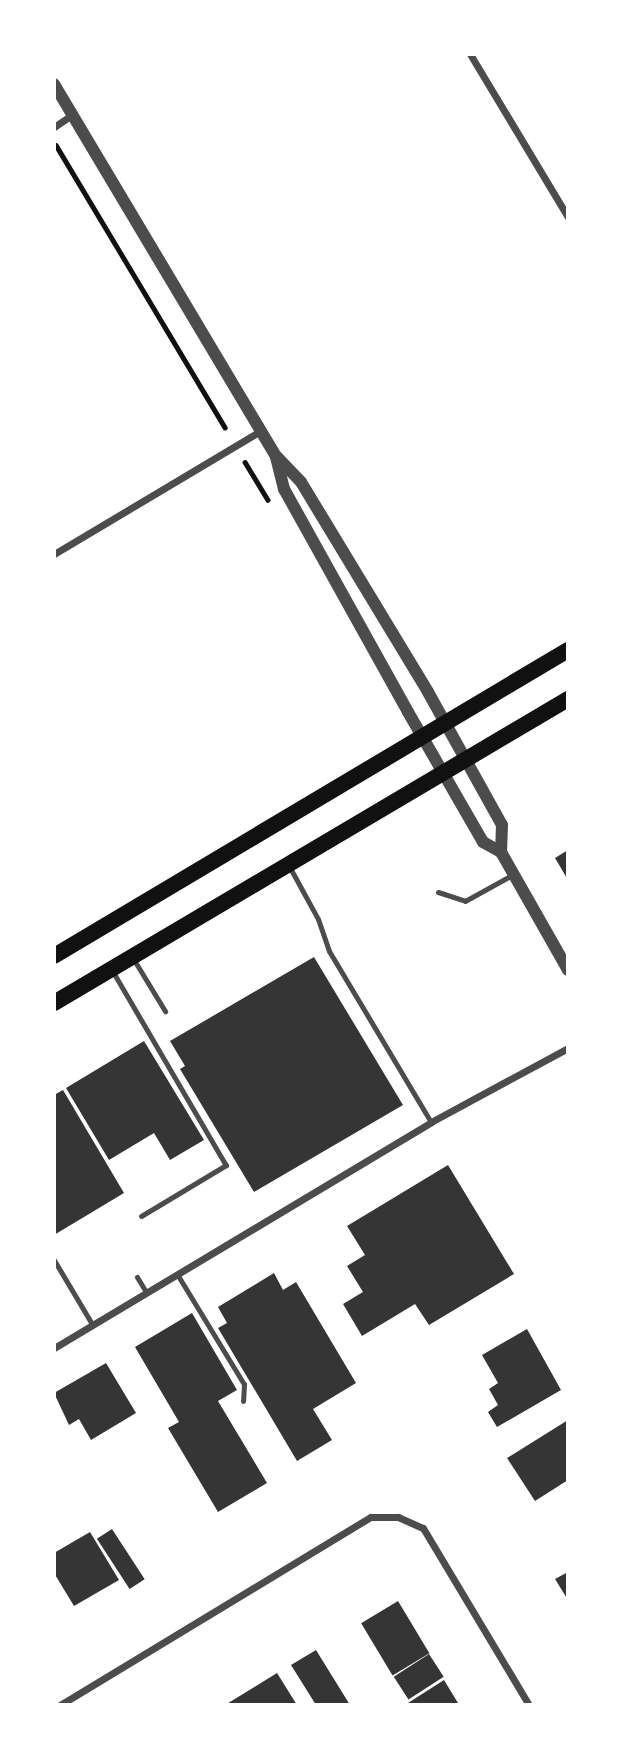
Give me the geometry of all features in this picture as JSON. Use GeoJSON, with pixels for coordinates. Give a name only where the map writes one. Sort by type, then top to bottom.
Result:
{"type":"FeatureCollection","features":[{"type":"Feature","properties":{"kind":"main road"},"geometry":{"type":"LineString","coordinates":[[54,956],[568,650]]}},
{"type":"Feature","properties":{"kind":"main road"},"geometry":{"type":"LineString","coordinates":[[54,1003],[568,699]]}},
{"type":"Feature","properties":{"kind":"street"},"geometry":{"type":"LineString","coordinates":[[470,54],[568,217]]}},
{"type":"Feature","properties":{"kind":"street"},"geometry":{"type":"LineString","coordinates":[[54,84],[260,430],[276,456],[301,482],[445,723],[502,825],[501,852]]}},
{"type":"Feature","properties":{"kind":"street"},"geometry":{"type":"LineString","coordinates":[[54,127],[72,115]]}},
{"type":"Feature","properties":{"kind":"street"},"geometry":{"type":"LineString","coordinates":[[54,554],[260,430]]}},
{"type":"Feature","properties":{"kind":"street"},"geometry":{"type":"LineString","coordinates":[[276,456],[284,489],[422,737],[483,842],[501,852],[566,964]]}},
{"type":"Feature","properties":{"kind":"street"},"geometry":{"type":"LineString","coordinates":[[54,1348],[432,1122],[568,1048]]}},
{"type":"Feature","properties":{"kind":"street"},"geometry":{"type":"LineString","coordinates":[[60,1705],[371,1517],[398,1517],[423,1528],[529,1705]]}},
{"type":"Feature","properties":{"kind":"lane"},"geometry":{"type":"LineString","coordinates":[[288,865],[318,919],[330,951],[432,1122]]}},
{"type":"Feature","properties":{"kind":"lane"},"geometry":{"type":"LineString","coordinates":[[438,892],[465,901],[514,874]]}},
{"type":"Feature","properties":{"kind":"lane"},"geometry":{"type":"LineString","coordinates":[[132,957],[164,1011]]}},
{"type":"Feature","properties":{"kind":"lane"},"geometry":{"type":"LineString","coordinates":[[111,969],[226,1165],[141,1216]]}},
{"type":"Feature","properties":{"kind":"lane"},"geometry":{"type":"LineString","coordinates":[[64,1262],[56,1263],[92,1324]]}},
{"type":"Feature","properties":{"kind":"lane"},"geometry":{"type":"LineString","coordinates":[[177,1273],[244,1384],[243,1401]]}},
{"type":"Feature","properties":{"kind":"lane"},"geometry":{"type":"LineString","coordinates":[[137,1277],[146,1292]]}},
{"type":"Feature","properties":{"kind":"path"},"geometry":{"type":"LineString","coordinates":[[56,145],[225,428]]}},
{"type":"Feature","properties":{"kind":"building"},"geometry":{"type":"Polygon","coordinates":[[[568,850],[568,880],[555,858],[568,850]]]}},
{"type":"Feature","properties":{"kind":"building"},"geometry":{"type":"Polygon","coordinates":[[[314,957],[403,1105],[254,1192],[180,1069],[185,1066],[170,1041],[314,957]]]}},
{"type":"Feature","properties":{"kind":"building"},"geometry":{"type":"Polygon","coordinates":[[[144,1041],[204,1140],[170,1160],[154,1133],[109,1160],[66,1088],[144,1041]]]}},
{"type":"Feature","properties":{"kind":"building"},"geometry":{"type":"Polygon","coordinates":[[[63,1090],[124,1193],[54,1235],[54,1095],[63,1090]]]}},
{"type":"Feature","properties":{"kind":"building"},"geometry":{"type":"Polygon","coordinates":[[[448,1165],[514,1274],[429,1325],[415,1304],[362,1336],[343,1304],[363,1292],[347,1266],[365,1255],[347,1226],[448,1165]]]}},
{"type":"Feature","properties":{"kind":"building"},"geometry":{"type":"Polygon","coordinates":[[[274,1273],[283,1290],[296,1282],[356,1383],[313,1409],[332,1440],[297,1461],[218,1328],[227,1323],[218,1307],[274,1273]]]}},
{"type":"Feature","properties":{"kind":"building"},"geometry":{"type":"Polygon","coordinates":[[[192,1313],[237,1390],[218,1401],[267,1483],[218,1512],[168,1428],[179,1422],[135,1347],[192,1313]]]}},
{"type":"Feature","properties":{"kind":"building"},"geometry":{"type":"Polygon","coordinates":[[[527,1329],[561,1390],[497,1427],[488,1412],[498,1405],[489,1389],[498,1383],[482,1355],[527,1329]]]}},
{"type":"Feature","properties":{"kind":"building"},"geometry":{"type":"Polygon","coordinates":[[[106,1363],[136,1413],[91,1440],[79,1419],[69,1425],[54,1393],[106,1363]]]}},
{"type":"Feature","properties":{"kind":"building"},"geometry":{"type":"Polygon","coordinates":[[[568,1420],[568,1480],[535,1501],[507,1458],[568,1420]]]}},
{"type":"Feature","properties":{"kind":"building"},"geometry":{"type":"Polygon","coordinates":[[[112,1529],[145,1579],[130,1589],[97,1539],[112,1529]]]}},
{"type":"Feature","properties":{"kind":"building"},"geometry":{"type":"Polygon","coordinates":[[[90,1532],[119,1580],[74,1606],[54,1573],[54,1553],[90,1532]]]}},
{"type":"Feature","properties":{"kind":"building"},"geometry":{"type":"Polygon","coordinates":[[[568,1572],[568,1600],[555,1579],[568,1572]]]}},
{"type":"Feature","properties":{"kind":"building"},"geometry":{"type":"Polygon","coordinates":[[[398,1601],[429,1653],[393,1675],[361,1623],[398,1601]]]}},
{"type":"Feature","properties":{"kind":"building"},"geometry":{"type":"Polygon","coordinates":[[[316,1650],[350,1705],[316,1705],[291,1665],[316,1650]]]}},
{"type":"Feature","properties":{"kind":"building"},"geometry":{"type":"Polygon","coordinates":[[[429,1654],[444,1677],[408,1700],[394,1677],[429,1654]]]}},
{"type":"Feature","properties":{"kind":"building"},"geometry":{"type":"Polygon","coordinates":[[[277,1673],[297,1705],[225,1705],[277,1673]]]}},
{"type":"Feature","properties":{"kind":"building"},"geometry":{"type":"Polygon","coordinates":[[[444,1680],[458,1703],[409,1705],[408,1703],[444,1680]]]}}]}
